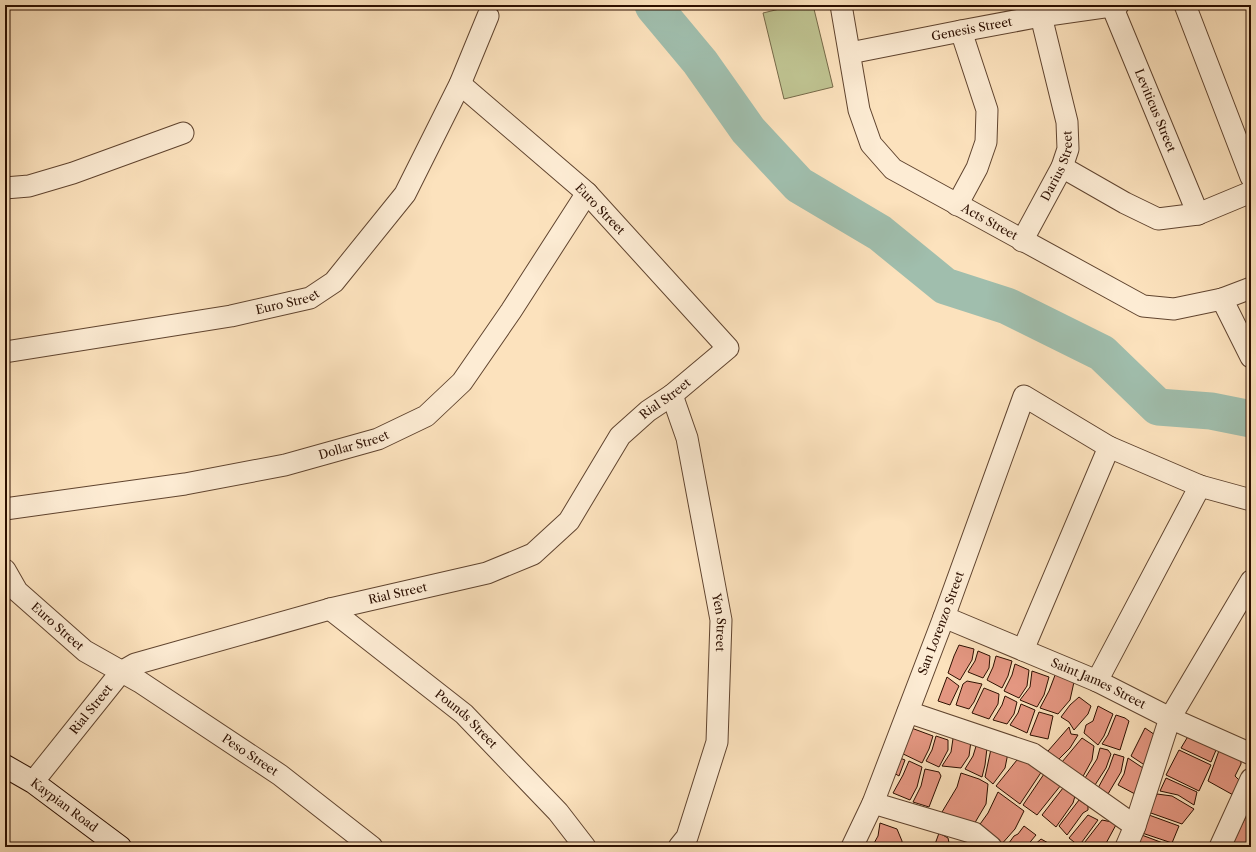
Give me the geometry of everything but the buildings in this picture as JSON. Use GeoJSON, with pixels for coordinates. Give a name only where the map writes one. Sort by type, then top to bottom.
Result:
{"type":"FeatureCollection","features":[{"type":"Feature","properties":{"kind":"main road","name":"Kaypian Road"},"geometry":{"type":"LineString","coordinates":[[5,766],[33,782],[120,847]]}},
{"type":"Feature","properties":{"kind":"street","name":"Acts Street"},"geometry":{"type":"LineString","coordinates":[[841,5],[859,110],[871,144],[892,169],[1143,306],[1174,309],[1222,299],[1251,288]]}},
{"type":"Feature","properties":{"kind":"street"},"geometry":{"type":"LineString","coordinates":[[1185,5],[1251,177]]}},
{"type":"Feature","properties":{"kind":"street","name":"Genesis Street"},"geometry":{"type":"LineString","coordinates":[[850,53],[1041,16],[1115,6]]}},
{"type":"Feature","properties":{"kind":"street","name":"Leviticus Street"},"geometry":{"type":"LineString","coordinates":[[1115,6],[1198,214]]}},
{"type":"Feature","properties":{"kind":"street","name":"Euro Street"},"geometry":{"type":"LineString","coordinates":[[5,352],[231,316],[310,298],[334,282],[405,194],[460,84],[488,16]]}},
{"type":"Feature","properties":{"kind":"street","name":"Darius Street"},"geometry":{"type":"LineString","coordinates":[[1022,240],[1062,167],[1068,149],[1067,122],[1041,16]]}},
{"type":"Feature","properties":{"kind":"street"},"geometry":{"type":"LineString","coordinates":[[957,205],[977,168],[986,142],[987,110],[961,31]]}},
{"type":"Feature","properties":{"kind":"street","name":"Euro Street"},"geometry":{"type":"LineString","coordinates":[[460,84],[587,193],[728,348]]}},
{"type":"Feature","properties":{"kind":"street"},"geometry":{"type":"LineString","coordinates":[[5,188],[29,186],[73,173],[183,133]]}},
{"type":"Feature","properties":{"kind":"street"},"geometry":{"type":"LineString","coordinates":[[1062,167],[1125,203],[1158,219],[1198,214],[1251,192]]}},
{"type":"Feature","properties":{"kind":"street","name":"Dollar Street"},"geometry":{"type":"LineString","coordinates":[[5,509],[185,484],[285,465],[378,439],[426,416],[462,382],[511,311],[587,193]]}},
{"type":"Feature","properties":{"kind":"street"},"geometry":{"type":"LineString","coordinates":[[1222,299],[1251,357]]}},
{"type":"Feature","properties":{"kind":"street","name":"Rial Street"},"geometry":{"type":"LineString","coordinates":[[33,782],[121,672],[135,664],[330,609],[487,574],[533,554],[569,521],[620,436],[648,411],[672,395],[728,348]]}},
{"type":"Feature","properties":{"kind":"street","name":"Yen Street"},"geometry":{"type":"LineString","coordinates":[[672,395],[687,438],[721,620],[717,742],[687,838],[679,847]]}},
{"type":"Feature","properties":{"kind":"street","name":"San Lorenzo Street"},"geometry":{"type":"LineString","coordinates":[[852,847],[873,803],[908,712],[1024,396],[1109,447]]}},
{"type":"Feature","properties":{"kind":"street"},"geometry":{"type":"LineString","coordinates":[[1023,650],[1109,447],[1200,486],[1251,500]]}},
{"type":"Feature","properties":{"kind":"street"},"geometry":{"type":"LineString","coordinates":[[1097,681],[1200,486]]}},
{"type":"Feature","properties":{"kind":"street","name":"Euro Street"},"geometry":{"type":"LineString","coordinates":[[5,570],[17,591],[79,646],[121,672]]}},
{"type":"Feature","properties":{"kind":"street"},"geometry":{"type":"LineString","coordinates":[[1126,847],[1135,826],[1170,718],[1251,581]]}},
{"type":"Feature","properties":{"kind":"street","name":"Pounds Street"},"geometry":{"type":"LineString","coordinates":[[330,609],[464,714],[558,812],[585,847]]}},
{"type":"Feature","properties":{"kind":"street","name":"Saint James Street"},"geometry":{"type":"LineString","coordinates":[[944,617],[1097,681],[1170,718],[1251,754]]}},
{"type":"Feature","properties":{"kind":"street","name":"Peso Street"},"geometry":{"type":"LineString","coordinates":[[121,672],[140,682],[280,774],[372,847]]}},
{"type":"Feature","properties":{"kind":"street"},"geometry":{"type":"LineString","coordinates":[[908,712],[1033,754],[1135,826]]}},
{"type":"Feature","properties":{"kind":"street"},"geometry":{"type":"LineString","coordinates":[[1220,847],[1251,778]]}},
{"type":"Feature","properties":{"kind":"street"},"geometry":{"type":"LineString","coordinates":[[873,803],[974,833],[991,847]]}},
{"type":"Feature","properties":{"kind":"green space"},"geometry":{"type":"Polygon","coordinates":[[[796,5],[813,5],[833,87],[784,99],[763,13],[796,5]]]}},
{"type":"Feature","properties":{"kind":"waterway"},"geometry":{"type":"LineString","coordinates":[[653,5],[700,62],[748,130],[799,185],[880,233],[945,286],[1007,306],[1102,353],[1158,407],[1211,411],[1251,419]]}}]}
